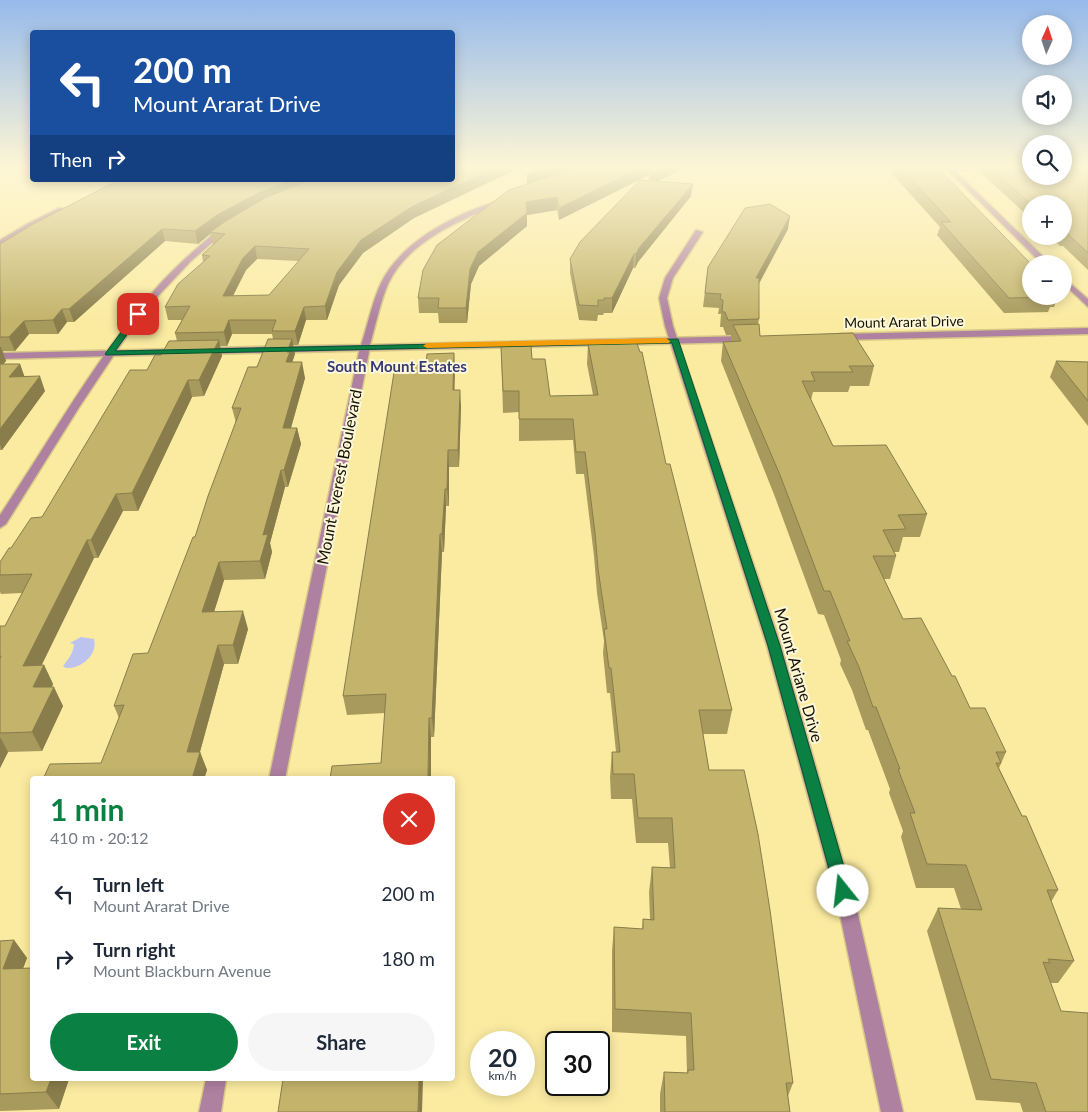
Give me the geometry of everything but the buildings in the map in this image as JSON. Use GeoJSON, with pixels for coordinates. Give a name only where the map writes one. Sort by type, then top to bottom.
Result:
{"type":"FeatureCollection","features":[{"type":"Feature","properties":{"kind":"street"},"geometry":{"type":"LineString","coordinates":[[0,243],[44,218]]}},
{"type":"Feature","properties":{"kind":"street","name":"Mount Everest Boulevard"},"geometry":{"type":"LineString","coordinates":[[278,776],[365,347],[386,279],[404,257],[441,228],[460,218]]}},
{"type":"Feature","properties":{"kind":"street"},"geometry":{"type":"LineString","coordinates":[[1000,218],[1038,255]]}},
{"type":"Feature","properties":{"kind":"street"},"geometry":{"type":"LineString","coordinates":[[0,524],[109,354],[149,301],[195,252],[232,225]]}},
{"type":"Feature","properties":{"kind":"street","name":"Mount Ariane Drive"},"geometry":{"type":"LineString","coordinates":[[699,232],[669,278],[663,298],[669,326],[774,646],[848,910],[892,1112]]}},
{"type":"Feature","properties":{"kind":"street"},"geometry":{"type":"LineString","coordinates":[[1072,288],[1088,304]]}},
{"type":"Feature","properties":{"kind":"street","name":"Mount Ararat Drive"},"geometry":{"type":"LineString","coordinates":[[834,338],[1088,331]]}},
{"type":"Feature","properties":{"kind":"street"},"geometry":{"type":"LineString","coordinates":[[0,356],[755,339]]}},
{"type":"Feature","properties":{"kind":"street"},"geometry":{"type":"LineString","coordinates":[[0,503],[14,502]]}},
{"type":"Feature","properties":{"kind":"street"},"geometry":{"type":"LineString","coordinates":[[210,1112],[216,1081]]}},
{"type":"Feature","properties":{"kind":"water"},"geometry":{"type":"Polygon","coordinates":[[[81,637],[94,639],[95,645],[91,655],[83,663],[72,668],[66,668],[63,666],[70,656],[74,644],[70,643],[81,637]]]}},
{"type":"Feature","properties":{"kind":"slow traffic"},"geometry":{"type":"LineString","coordinates":[[427,346],[666,341]]}},
{"type":"Feature","properties":{"kind":"district","name":"South Mount Estates"},"geometry":{"type":"Point","coordinates":[397,367]}},
{"type":"Feature","properties":{"kind":"route"},"geometry":{"type":"LineString","coordinates":[[138,314],[109,354],[675,341],[774,646],[843,891]]}}]}
